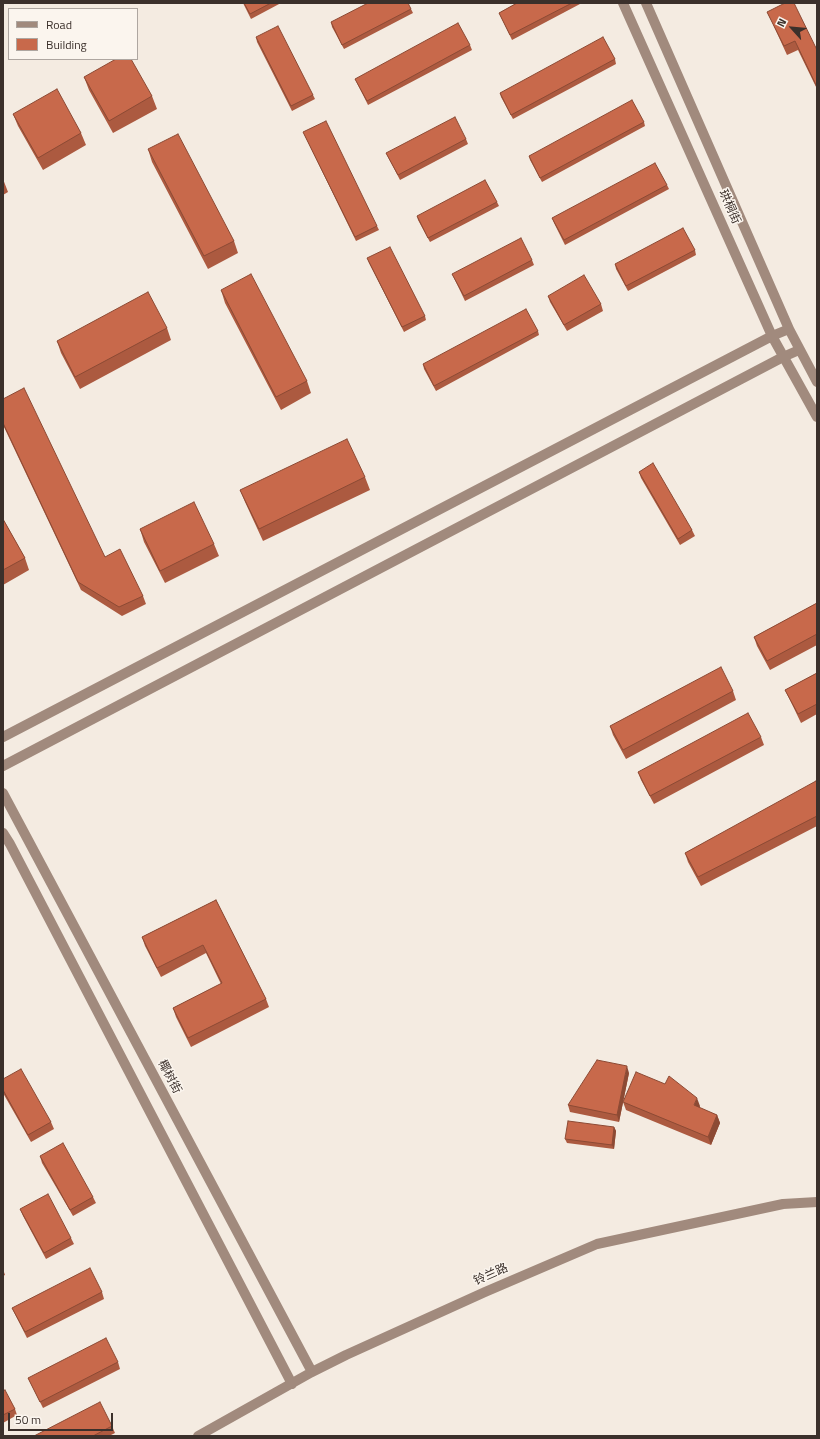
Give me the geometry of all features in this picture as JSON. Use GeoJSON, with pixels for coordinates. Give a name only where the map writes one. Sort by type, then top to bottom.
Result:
{"type":"FeatureCollection","features":[{"type":"Feature","properties":{"kind":"street","name":"珙桐街"},"geometry":{"type":"LineString","coordinates":[[623,3],[772,336],[817,418]]}},
{"type":"Feature","properties":{"kind":"street","name":"珙桐街"},"geometry":{"type":"LineString","coordinates":[[646,3],[789,329],[817,382]]}},
{"type":"Feature","properties":{"kind":"street"},"geometry":{"type":"LineString","coordinates":[[3,737],[772,336],[789,329]]}},
{"type":"Feature","properties":{"kind":"street"},"geometry":{"type":"LineString","coordinates":[[3,766],[783,357],[799,350]]}},
{"type":"Feature","properties":{"kind":"street","name":"椰树街"},"geometry":{"type":"LineString","coordinates":[[3,793],[312,1372]]}},
{"type":"Feature","properties":{"kind":"street"},"geometry":{"type":"LineString","coordinates":[[3,833],[292,1384]]}},
{"type":"Feature","properties":{"kind":"street","name":"铃兰路"},"geometry":{"type":"LineString","coordinates":[[198,1436],[312,1372],[346,1355],[485,1292],[597,1244],[783,1204],[817,1202]]}},
{"type":"Feature","properties":{"kind":"building"},"geometry":{"type":"Polygon","coordinates":[[[244,3],[271,3],[250,14],[244,3]]]}},
{"type":"Feature","properties":{"kind":"building"},"geometry":{"type":"Polygon","coordinates":[[[368,3],[408,3],[411,9],[342,45],[331,22],[368,3]]]}},
{"type":"Feature","properties":{"kind":"building"},"geometry":{"type":"Polygon","coordinates":[[[517,3],[572,3],[510,35],[499,13],[517,3]]]}},
{"type":"Feature","properties":{"kind":"building"},"geometry":{"type":"Polygon","coordinates":[[[785,3],[794,3],[817,50],[817,87],[795,41],[784,46],[767,12],[785,3]]]}},
{"type":"Feature","properties":{"kind":"building"},"geometry":{"type":"Polygon","coordinates":[[[458,23],[470,45],[367,101],[355,79],[458,23]]]}},
{"type":"Feature","properties":{"kind":"building"},"geometry":{"type":"Polygon","coordinates":[[[278,26],[313,95],[291,106],[256,37],[278,26]]]}},
{"type":"Feature","properties":{"kind":"building"},"geometry":{"type":"Polygon","coordinates":[[[603,37],[615,59],[511,115],[500,93],[603,37]]]}},
{"type":"Feature","properties":{"kind":"building"},"geometry":{"type":"Polygon","coordinates":[[[114,60],[132,60],[152,96],[109,121],[84,77],[114,60]]]}},
{"type":"Feature","properties":{"kind":"building"},"geometry":{"type":"Polygon","coordinates":[[[57,89],[81,133],[38,158],[13,114],[57,89]]]}},
{"type":"Feature","properties":{"kind":"building"},"geometry":{"type":"Polygon","coordinates":[[[632,100],[644,122],[540,178],[529,156],[632,100]]]}},
{"type":"Feature","properties":{"kind":"building"},"geometry":{"type":"Polygon","coordinates":[[[455,117],[466,139],[398,175],[386,153],[455,117]]]}},
{"type":"Feature","properties":{"kind":"building"},"geometry":{"type":"Polygon","coordinates":[[[326,121],[377,226],[355,237],[303,132],[326,121]]]}},
{"type":"Feature","properties":{"kind":"building"},"geometry":{"type":"Polygon","coordinates":[[[178,134],[234,241],[204,256],[148,149],[178,134]]]}},
{"type":"Feature","properties":{"kind":"building"},"geometry":{"type":"Polygon","coordinates":[[[655,163],[667,185],[564,240],[552,218],[655,163]]]}},
{"type":"Feature","properties":{"kind":"building"},"geometry":{"type":"Polygon","coordinates":[[[485,180],[497,202],[428,238],[417,216],[485,180]]]}},
{"type":"Feature","properties":{"kind":"building"},"geometry":{"type":"Polygon","coordinates":[[[683,228],[695,250],[626,286],[615,264],[683,228]]]}},
{"type":"Feature","properties":{"kind":"building"},"geometry":{"type":"Polygon","coordinates":[[[521,238],[532,260],[464,296],[452,274],[521,238]]]}},
{"type":"Feature","properties":{"kind":"building"},"geometry":{"type":"Polygon","coordinates":[[[390,247],[425,316],[402,327],[367,258],[390,247]]]}},
{"type":"Feature","properties":{"kind":"building"},"geometry":{"type":"Polygon","coordinates":[[[251,274],[307,381],[276,397],[221,290],[251,274]]]}},
{"type":"Feature","properties":{"kind":"building"},"geometry":{"type":"Polygon","coordinates":[[[584,275],[601,304],[564,325],[548,296],[584,275]]]}},
{"type":"Feature","properties":{"kind":"building"},"geometry":{"type":"Polygon","coordinates":[[[148,292],[167,328],[75,377],[57,341],[148,292]]]}},
{"type":"Feature","properties":{"kind":"building"},"geometry":{"type":"Polygon","coordinates":[[[526,309],[538,331],[434,386],[423,364],[526,309]]]}},
{"type":"Feature","properties":{"kind":"building"},"geometry":{"type":"Polygon","coordinates":[[[24,388],[105,557],[120,549],[143,596],[119,607],[78,582],[3,423],[3,399],[24,388]]]}},
{"type":"Feature","properties":{"kind":"building"},"geometry":{"type":"Polygon","coordinates":[[[347,439],[365,477],[259,529],[240,490],[347,439]]]}},
{"type":"Feature","properties":{"kind":"building"},"geometry":{"type":"Polygon","coordinates":[[[653,463],[692,530],[678,539],[639,472],[653,463]]]}},
{"type":"Feature","properties":{"kind":"building"},"geometry":{"type":"Polygon","coordinates":[[[194,502],[214,544],[160,571],[140,529],[194,502]]]}},
{"type":"Feature","properties":{"kind":"building"},"geometry":{"type":"Polygon","coordinates":[[[3,519],[25,558],[3,570],[3,519]]]}},
{"type":"Feature","properties":{"kind":"building"},"geometry":{"type":"Polygon","coordinates":[[[817,603],[817,634],[767,661],[754,637],[817,603]]]}},
{"type":"Feature","properties":{"kind":"building"},"geometry":{"type":"Polygon","coordinates":[[[721,667],[733,691],[623,750],[610,726],[721,667]]]}},
{"type":"Feature","properties":{"kind":"building"},"geometry":{"type":"Polygon","coordinates":[[[817,673],[817,704],[798,714],[785,690],[817,673]]]}},
{"type":"Feature","properties":{"kind":"building"},"geometry":{"type":"Polygon","coordinates":[[[748,713],[761,737],[650,796],[638,772],[748,713]]]}},
{"type":"Feature","properties":{"kind":"building"},"geometry":{"type":"Polygon","coordinates":[[[816,781],[817,816],[698,877],[685,853],[816,781]]]}},
{"type":"Feature","properties":{"kind":"building"},"geometry":{"type":"Polygon","coordinates":[[[216,900],[266,999],[188,1038],[173,1008],[222,983],[203,945],[157,968],[142,937],[216,900]]]}},
{"type":"Feature","properties":{"kind":"building"},"geometry":{"type":"Polygon","coordinates":[[[597,1060],[627,1066],[617,1115],[568,1105],[597,1060]]]}},
{"type":"Feature","properties":{"kind":"building"},"geometry":{"type":"Polygon","coordinates":[[[21,1069],[51,1122],[28,1135],[3,1090],[3,1079],[21,1069]]]}},
{"type":"Feature","properties":{"kind":"building"},"geometry":{"type":"Polygon","coordinates":[[[636,1072],[665,1084],[669,1076],[697,1098],[694,1105],[717,1115],[708,1137],[623,1102],[636,1072]]]}},
{"type":"Feature","properties":{"kind":"building"},"geometry":{"type":"Polygon","coordinates":[[[568,1121],[614,1127],[612,1145],[565,1139],[568,1121]]]}},
{"type":"Feature","properties":{"kind":"building"},"geometry":{"type":"Polygon","coordinates":[[[63,1143],[93,1197],[70,1210],[40,1156],[63,1143]]]}},
{"type":"Feature","properties":{"kind":"building"},"geometry":{"type":"Polygon","coordinates":[[[48,1194],[71,1238],[44,1253],[20,1209],[48,1194]]]}},
{"type":"Feature","properties":{"kind":"building"},"geometry":{"type":"Polygon","coordinates":[[[90,1268],[102,1292],[25,1332],[12,1308],[90,1268]]]}},
{"type":"Feature","properties":{"kind":"building"},"geometry":{"type":"Polygon","coordinates":[[[106,1338],[118,1362],[40,1402],[28,1378],[106,1338]]]}},
{"type":"Feature","properties":{"kind":"building"},"geometry":{"type":"Polygon","coordinates":[[[5,1390],[15,1409],[3,1415],[3,1391],[5,1390]]]}},
{"type":"Feature","properties":{"kind":"building"},"geometry":{"type":"Polygon","coordinates":[[[100,1402],[112,1426],[93,1436],[34,1436],[100,1402]]]}}]}
